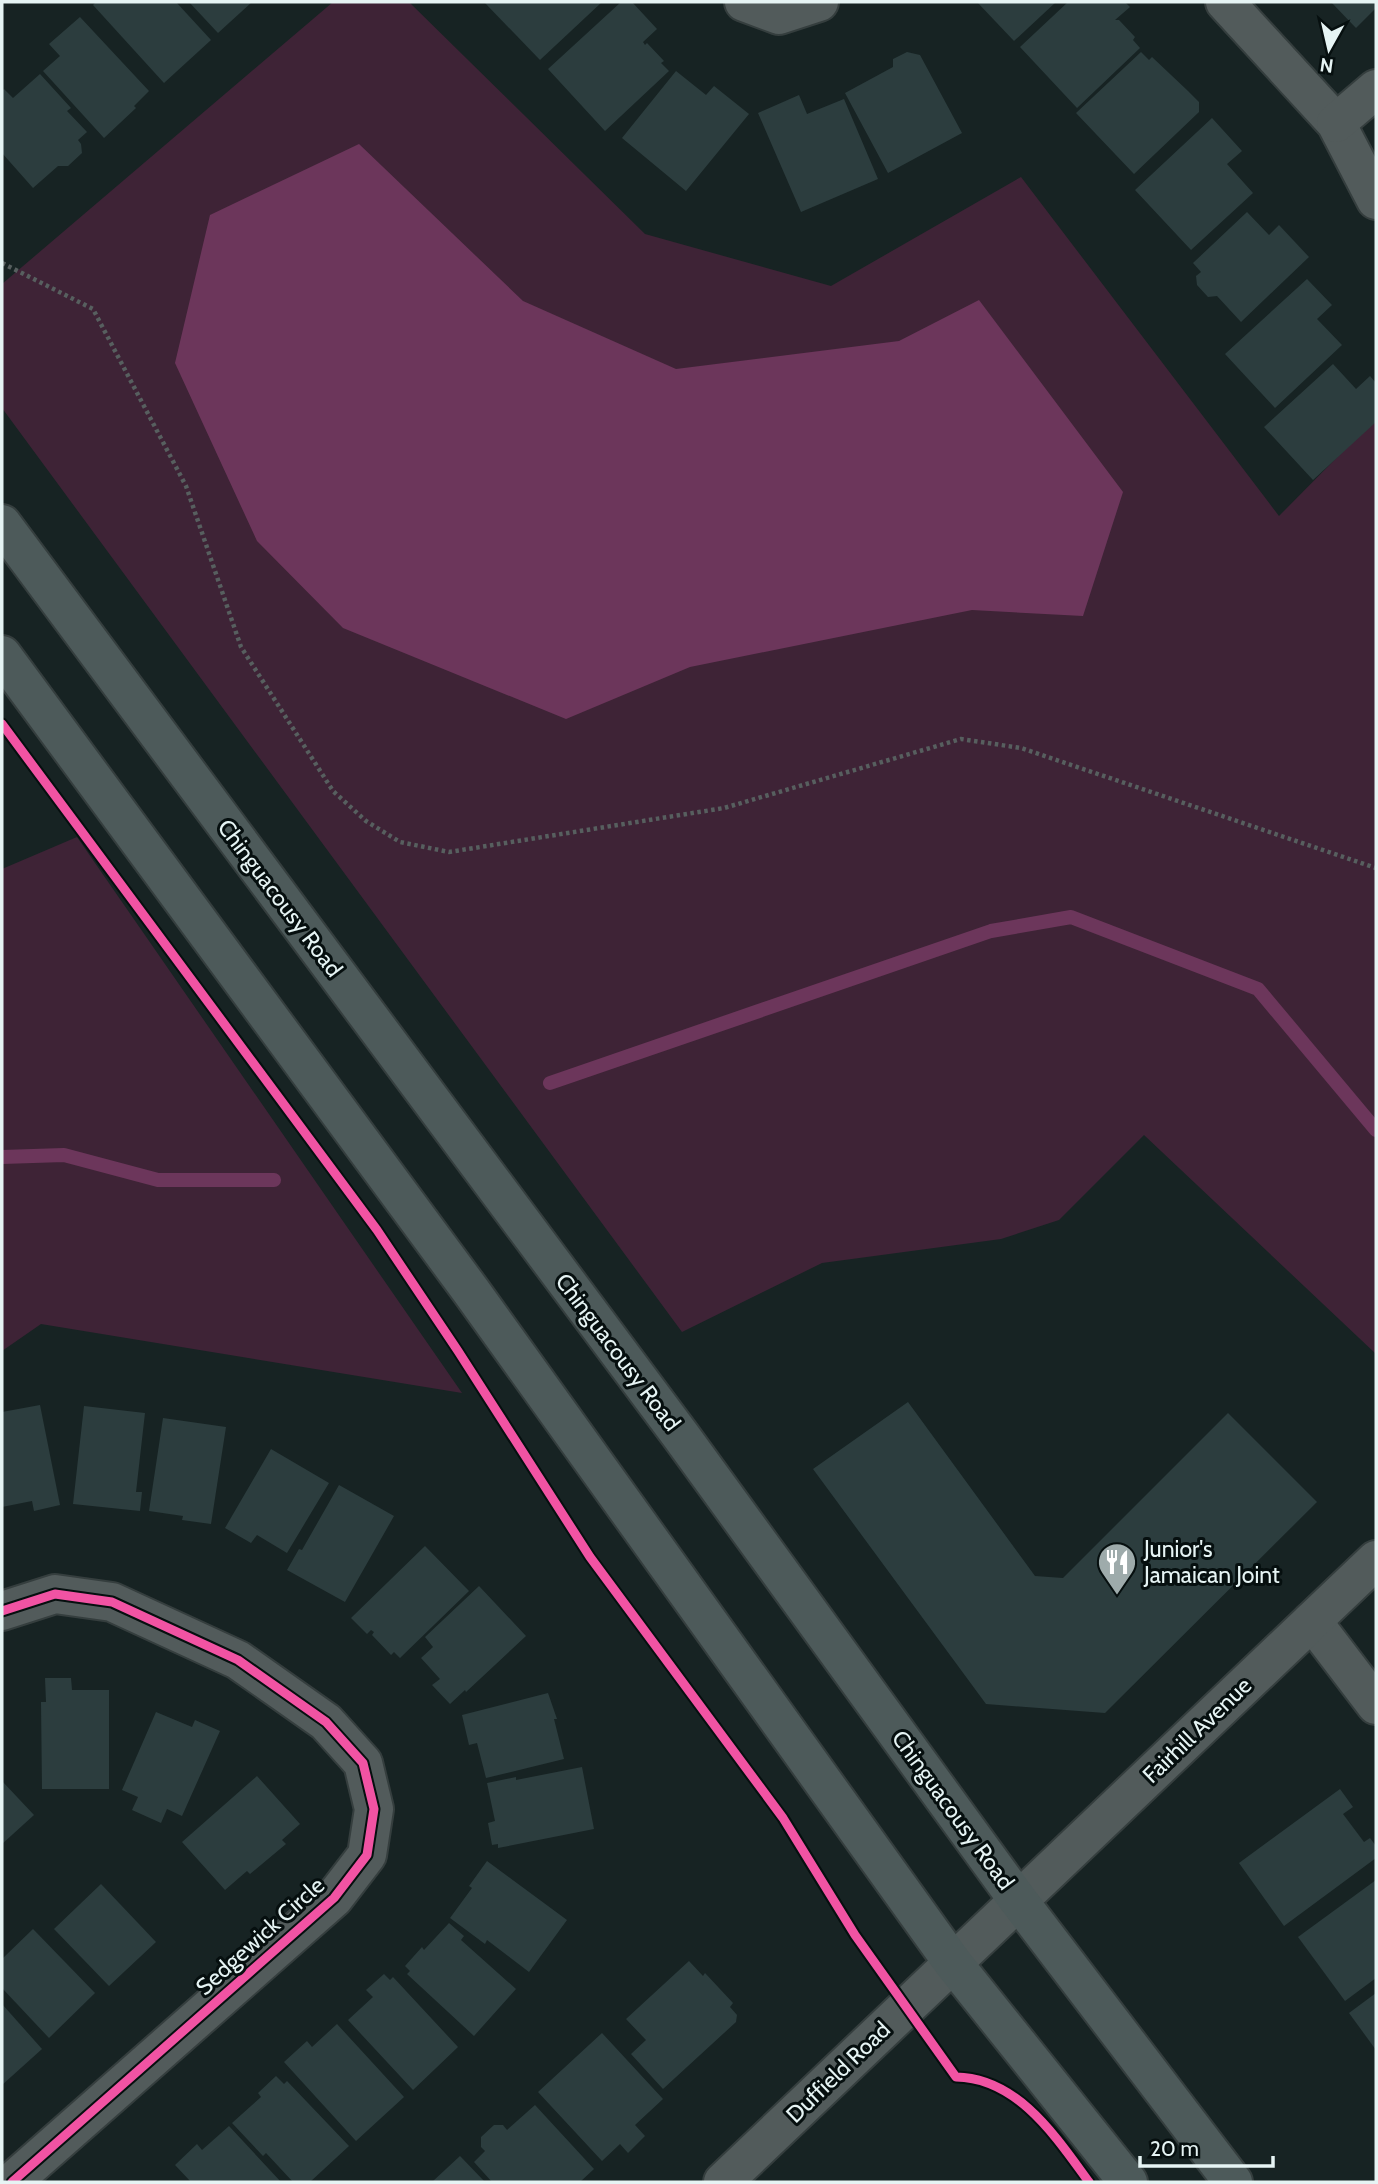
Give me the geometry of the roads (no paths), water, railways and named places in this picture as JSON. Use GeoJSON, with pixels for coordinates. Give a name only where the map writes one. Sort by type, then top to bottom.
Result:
{"type":"FeatureCollection","features":[{"type":"Feature","properties":{"kind":"main road","name":"Chinguacousy Road"},"geometry":{"type":"LineString","coordinates":[[2,524],[681,1436],[1018,1900],[1233,2182]]}},
{"type":"Feature","properties":{"kind":"main road"},"geometry":{"type":"LineString","coordinates":[[2,655],[471,1291],[953,1963],[1128,2182]]}},
{"type":"Feature","properties":{"kind":"street"},"geometry":{"type":"LineString","coordinates":[[744,2],[779,15],[818,2]]}},
{"type":"Feature","properties":{"kind":"street"},"geometry":{"type":"LineString","coordinates":[[1224,2],[1336,123],[1376,200]]}},
{"type":"Feature","properties":{"kind":"street"},"geometry":{"type":"LineString","coordinates":[[1336,123],[1376,89]]}},
{"type":"Feature","properties":{"kind":"street","name":"Fairhill Avenue"},"geometry":{"type":"LineString","coordinates":[[953,1963],[1376,1560]]}},
{"type":"Feature","properties":{"kind":"street","name":"Sedgewick Circle"},"geometry":{"type":"LineString","coordinates":[[2,1611],[55,1594],[112,1602],[238,1660],[326,1722],[363,1763],[374,1809],[367,1855],[334,1898],[12,2182]]}},
{"type":"Feature","properties":{"kind":"street"},"geometry":{"type":"LineString","coordinates":[[1312,1621],[1376,1705]]}},
{"type":"Feature","properties":{"kind":"street","name":"Duffield Road"},"geometry":{"type":"LineString","coordinates":[[723,2182],[953,1963]]}},
{"type":"Feature","properties":{"kind":"waterway"},"geometry":{"type":"LineString","coordinates":[[550,1083],[991,931],[1071,917],[1258,989],[1376,1130]]}},
{"type":"Feature","properties":{"kind":"waterway"},"geometry":{"type":"LineString","coordinates":[[2,1157],[64,1155],[158,1180],[274,1180]]}},
{"type":"Feature","properties":{"kind":"place","name":"Junior's Jamaican Joint"},"geometry":{"type":"Point","coordinates":[1117,1596]}}]}
